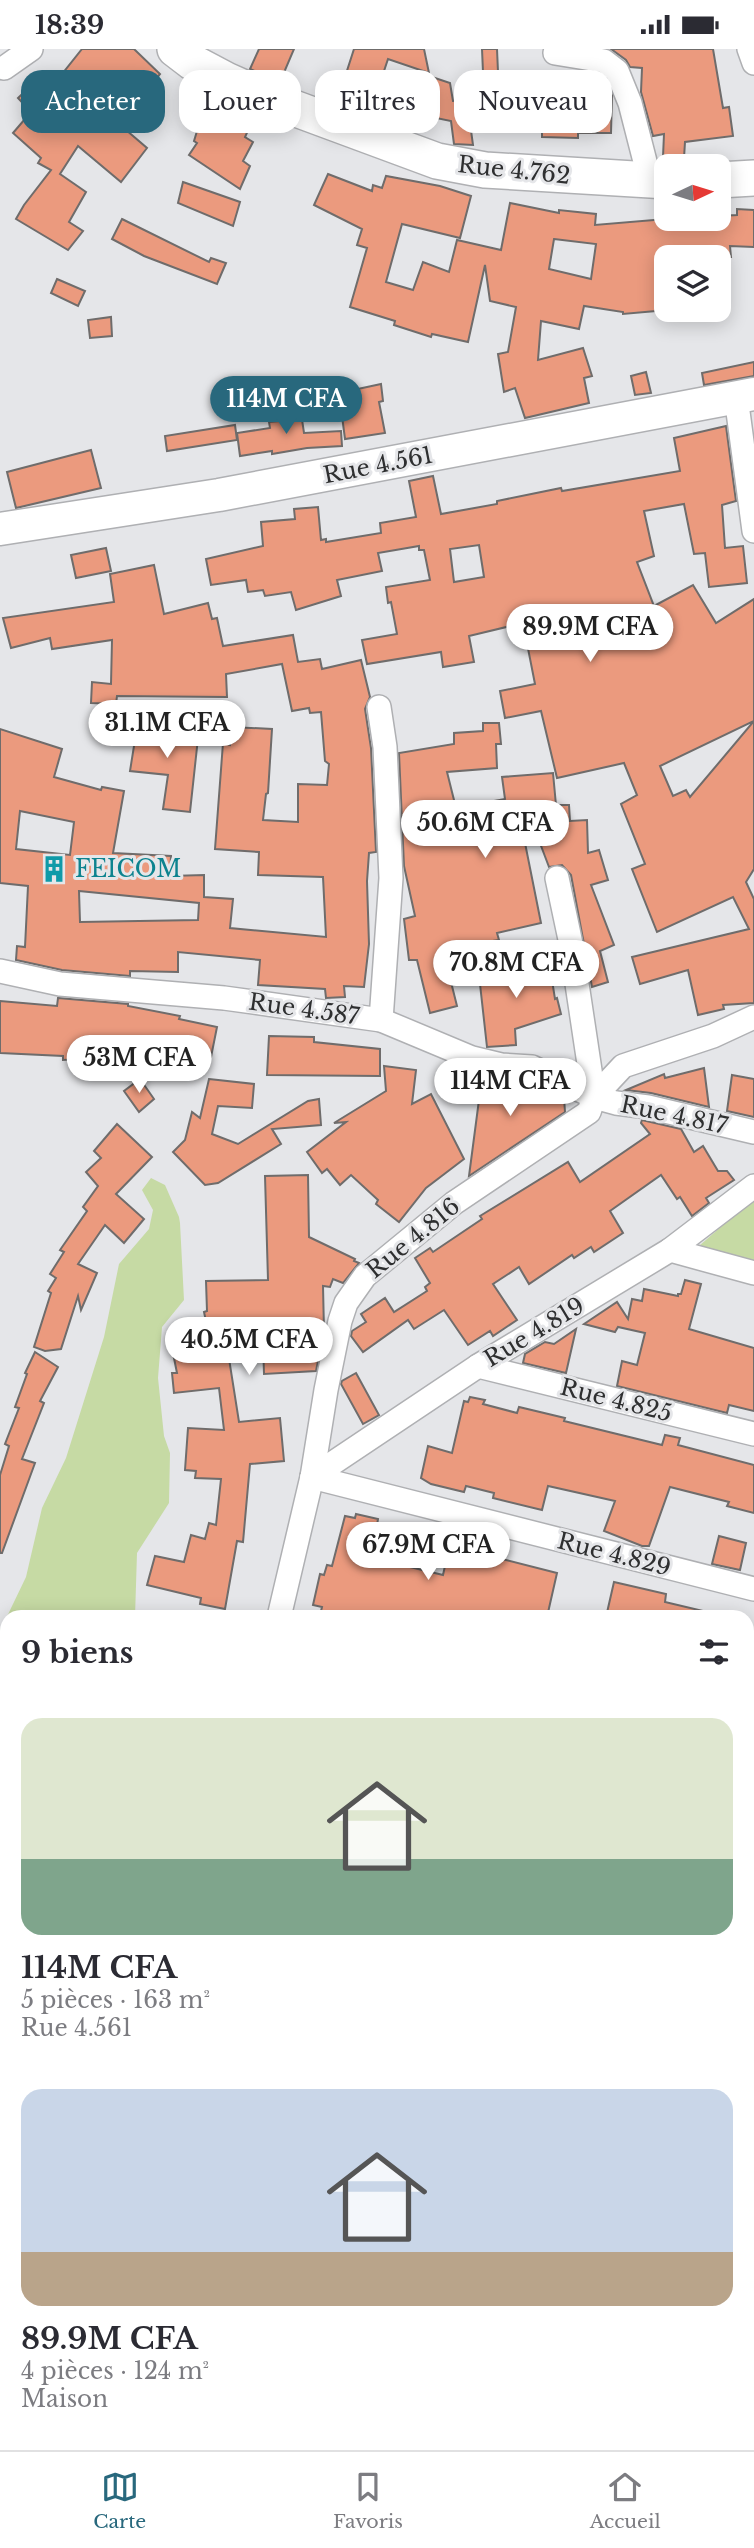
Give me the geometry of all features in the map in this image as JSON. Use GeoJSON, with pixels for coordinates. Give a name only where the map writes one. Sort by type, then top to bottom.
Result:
{"type":"FeatureCollection","features":[{"type":"Feature","properties":{"kind":"main road","name":"Rue 4.762"},"geometry":{"type":"LineString","coordinates":[[175,49],[192,62],[264,97],[437,161],[485,170],[654,181]]}},
{"type":"Feature","properties":{"kind":"main road"},"geometry":{"type":"LineString","coordinates":[[732,179],[754,178]]}},
{"type":"Feature","properties":{"kind":"main road","name":"Rue 4.561"},"geometry":{"type":"LineString","coordinates":[[0,529],[219,495],[745,396]]}},
{"type":"Feature","properties":{"kind":"street"},"geometry":{"type":"LineString","coordinates":[[4,68],[31,49]]}},
{"type":"Feature","properties":{"kind":"street"},"geometry":{"type":"LineString","coordinates":[[749,49],[754,63]]}},
{"type":"Feature","properties":{"kind":"street"},"geometry":{"type":"LineString","coordinates":[[555,53],[604,61],[617,71],[654,168]]}},
{"type":"Feature","properties":{"kind":"street"},"geometry":{"type":"LineString","coordinates":[[745,396],[754,531]]}},
{"type":"Feature","properties":{"kind":"street"},"geometry":{"type":"LineString","coordinates":[[379,707],[384,747],[390,878],[381,1020]]}},
{"type":"Feature","properties":{"kind":"street"},"geometry":{"type":"LineString","coordinates":[[556,878],[571,944],[594,1097]]}},
{"type":"Feature","properties":{"kind":"street","name":"Rue 4.587"},"geometry":{"type":"LineString","coordinates":[[0,971],[61,984],[224,998],[381,1020],[472,1058],[501,1065],[532,1067],[594,1097]]}},
{"type":"Feature","properties":{"kind":"street","name":"Rue 4.816"},"geometry":{"type":"LineString","coordinates":[[281,1610],[312,1477],[340,1321],[354,1289],[365,1276],[454,1203],[589,1112],[594,1097],[623,1066],[713,1036],[754,1017]]}},
{"type":"Feature","properties":{"kind":"street","name":"Rue 4.817"},"geometry":{"type":"LineString","coordinates":[[594,1097],[754,1132]]}},
{"type":"Feature","properties":{"kind":"street","name":"Rue 4.819"},"geometry":{"type":"LineString","coordinates":[[312,1477],[478,1366],[670,1250],[754,1186]]}},
{"type":"Feature","properties":{"kind":"street"},"geometry":{"type":"LineString","coordinates":[[670,1250],[754,1273]]}},
{"type":"Feature","properties":{"kind":"street","name":"Rue 4.825"},"geometry":{"type":"LineString","coordinates":[[478,1366],[754,1434]]}},
{"type":"Feature","properties":{"kind":"street","name":"Rue 4.829"},"geometry":{"type":"LineString","coordinates":[[312,1477],[754,1589]]}},
{"type":"Feature","properties":{"kind":"green space"},"geometry":{"type":"Polygon","coordinates":[[[151,1178],[165,1185],[180,1223],[184,1300],[162,1327],[158,1378],[164,1436],[170,1453],[169,1503],[137,1553],[135,1610],[10,1610],[26,1577],[42,1508],[66,1458],[104,1337],[119,1264],[149,1229],[153,1210],[142,1190],[151,1178]]]}},
{"type":"Feature","properties":{"kind":"green space"},"geometry":{"type":"Polygon","coordinates":[[[754,1198],[754,1261],[699,1246],[754,1198]]]}},
{"type":"Feature","properties":{"kind":"building"},"geometry":{"type":"Polygon","coordinates":[[[82,49],[134,49],[156,70],[65,70],[82,49]]]}},
{"type":"Feature","properties":{"kind":"building"},"geometry":{"type":"Polygon","coordinates":[[[259,49],[294,49],[285,70],[250,69],[259,49]]]}},
{"type":"Feature","properties":{"kind":"building"},"geometry":{"type":"Polygon","coordinates":[[[354,49],[424,49],[428,70],[420,70],[388,59],[384,70],[347,70],[354,49]]]}},
{"type":"Feature","properties":{"kind":"building"},"geometry":{"type":"Polygon","coordinates":[[[482,49],[497,49],[498,70],[483,70],[482,49]]]}},
{"type":"Feature","properties":{"kind":"building"},"geometry":{"type":"Polygon","coordinates":[[[611,49],[713,49],[723,108],[729,107],[733,136],[685,142],[684,154],[663,154],[664,134],[653,136],[641,92],[642,68],[630,67],[626,60],[611,49]]]}},
{"type":"Feature","properties":{"kind":"building"},"geometry":{"type":"Polygon","coordinates":[[[440,80],[450,83],[454,101],[454,133],[471,133],[473,145],[454,144],[451,121],[440,119],[440,80]]]}},
{"type":"Feature","properties":{"kind":"building"},"geometry":{"type":"Polygon","coordinates":[[[21,124],[21,133],[130,133],[147,148],[121,182],[78,146],[60,174],[86,192],[69,222],[83,231],[68,250],[16,219],[51,170],[38,163],[41,158],[13,133],[21,124]]]}},
{"type":"Feature","properties":{"kind":"building"},"geometry":{"type":"Polygon","coordinates":[[[196,133],[247,133],[245,137],[253,142],[243,161],[250,166],[240,189],[189,155],[197,143],[194,141],[196,133]]]}},
{"type":"Feature","properties":{"kind":"building"},"geometry":{"type":"Polygon","coordinates":[[[542,133],[578,133],[578,138],[542,137],[542,133]]]}},
{"type":"Feature","properties":{"kind":"building"},"geometry":{"type":"Polygon","coordinates":[[[328,174],[372,191],[373,185],[382,188],[386,176],[440,186],[471,196],[460,238],[402,224],[386,282],[413,290],[423,262],[449,272],[457,240],[501,250],[510,203],[559,213],[559,210],[596,214],[595,225],[654,220],[654,231],[732,231],[732,215],[737,215],[737,209],[754,210],[754,247],[654,245],[654,311],[623,314],[584,306],[579,329],[541,321],[538,360],[583,348],[592,376],[584,378],[589,403],[525,418],[515,388],[504,392],[498,354],[508,352],[516,307],[490,301],[485,265],[468,342],[432,334],[431,337],[394,325],[395,321],[350,307],[367,248],[357,245],[362,229],[314,205],[328,174]],[[554,239],[549,269],[591,279],[596,244],[554,239]]]}},
{"type":"Feature","properties":{"kind":"building"},"geometry":{"type":"Polygon","coordinates":[[[183,182],[240,202],[233,226],[178,203],[183,182]]]}},
{"type":"Feature","properties":{"kind":"building"},"geometry":{"type":"Polygon","coordinates":[[[122,219],[209,262],[211,258],[226,263],[217,284],[144,256],[112,239],[122,219]]]}},
{"type":"Feature","properties":{"kind":"building"},"geometry":{"type":"Polygon","coordinates":[[[57,279],[85,291],[78,306],[51,293],[57,279]]]}},
{"type":"Feature","properties":{"kind":"building"},"geometry":{"type":"Polygon","coordinates":[[[111,317],[112,336],[90,338],[88,320],[111,317]]]}},
{"type":"Feature","properties":{"kind":"building"},"geometry":{"type":"Polygon","coordinates":[[[754,362],[754,376],[704,385],[702,373],[754,362]]]}},
{"type":"Feature","properties":{"kind":"building"},"geometry":{"type":"Polygon","coordinates":[[[646,372],[651,393],[635,395],[631,376],[646,372]]]}},
{"type":"Feature","properties":{"kind":"building"},"geometry":{"type":"Polygon","coordinates":[[[381,384],[383,401],[379,402],[385,433],[345,439],[339,393],[381,384]]]}},
{"type":"Feature","properties":{"kind":"building"},"geometry":{"type":"Polygon","coordinates":[[[300,406],[304,433],[341,431],[342,446],[240,456],[237,433],[270,428],[269,422],[279,421],[277,410],[300,406]]]}},
{"type":"Feature","properties":{"kind":"building"},"geometry":{"type":"Polygon","coordinates":[[[235,425],[237,440],[167,451],[165,436],[235,425]]]}},
{"type":"Feature","properties":{"kind":"building"},"geometry":{"type":"Polygon","coordinates":[[[726,426],[736,501],[722,505],[725,548],[743,546],[747,583],[709,587],[705,553],[694,554],[684,504],[644,511],[654,556],[637,562],[654,606],[693,585],[716,623],[754,599],[754,721],[754,869],[746,882],[754,899],[754,1003],[723,1005],[724,1009],[698,1015],[688,970],[640,984],[632,957],[749,929],[733,897],[657,932],[632,869],[645,864],[621,804],[637,795],[624,763],[557,778],[541,711],[505,718],[500,691],[535,684],[523,623],[469,636],[474,662],[443,667],[441,652],[367,664],[362,640],[397,634],[386,587],[430,580],[424,550],[419,550],[419,546],[378,553],[382,571],[337,580],[341,596],[296,610],[291,592],[265,596],[263,590],[248,592],[246,580],[211,585],[206,559],[263,546],[261,522],[295,519],[294,509],[318,507],[321,540],[326,539],[326,542],[381,533],[380,523],[416,517],[409,481],[433,476],[441,514],[561,488],[562,491],[680,471],[674,438],[726,426]],[[479,545],[450,549],[454,582],[484,577],[479,545]],[[754,721],[660,766],[673,796],[686,790],[690,797],[754,721]]]}},
{"type":"Feature","properties":{"kind":"building"},"geometry":{"type":"Polygon","coordinates":[[[91,450],[101,488],[16,508],[7,472],[91,450]]]}},
{"type":"Feature","properties":{"kind":"building"},"geometry":{"type":"Polygon","coordinates":[[[106,548],[111,571],[76,578],[71,555],[106,548]]]}},
{"type":"Feature","properties":{"kind":"building"},"geometry":{"type":"Polygon","coordinates":[[[154,565],[164,614],[208,603],[212,619],[217,618],[223,646],[293,635],[298,662],[320,659],[322,669],[361,660],[370,697],[365,709],[371,748],[376,852],[369,853],[369,944],[364,987],[344,986],[345,997],[326,998],[325,989],[258,985],[260,960],[178,952],[178,972],[130,971],[130,976],[62,970],[16,960],[17,946],[25,947],[28,886],[0,883],[0,729],[62,749],[54,777],[101,790],[102,787],[124,791],[113,853],[171,856],[170,876],[204,875],[204,897],[233,899],[230,928],[326,937],[323,877],[258,875],[259,852],[215,849],[223,743],[230,745],[231,727],[272,729],[268,793],[263,820],[298,822],[298,784],[327,785],[329,764],[325,761],[321,712],[310,713],[309,708],[292,711],[282,664],[226,674],[227,697],[117,696],[116,704],[91,703],[92,682],[111,684],[112,640],[52,649],[50,638],[11,648],[3,618],[114,602],[110,574],[154,565]],[[20,811],[16,849],[70,855],[74,822],[20,811]],[[79,891],[80,922],[198,920],[199,903],[79,891]]]}},
{"type":"Feature","properties":{"kind":"building"},"geometry":{"type":"Polygon","coordinates":[[[138,721],[183,724],[183,735],[198,738],[190,812],[163,809],[168,775],[130,771],[138,721]]]}},
{"type":"Feature","properties":{"kind":"building"},"geometry":{"type":"Polygon","coordinates":[[[483,723],[499,723],[501,744],[496,744],[497,768],[447,772],[456,808],[505,799],[502,777],[553,773],[556,805],[569,805],[570,821],[587,820],[588,853],[599,850],[608,880],[591,885],[614,945],[600,951],[608,982],[592,987],[571,875],[562,865],[549,867],[535,830],[523,833],[541,923],[497,933],[499,940],[447,948],[449,958],[445,958],[457,1006],[430,1013],[417,960],[409,960],[404,919],[415,916],[404,866],[399,753],[454,744],[454,733],[483,731],[483,723]]]}},
{"type":"Feature","properties":{"kind":"building"},"geometry":{"type":"Polygon","coordinates":[[[516,960],[517,965],[549,961],[555,999],[557,998],[561,1014],[515,1029],[516,1045],[487,1047],[479,975],[497,971],[495,963],[516,960]]]}},
{"type":"Feature","properties":{"kind":"building"},"geometry":{"type":"Polygon","coordinates":[[[58,998],[128,1004],[217,1027],[211,1057],[173,1049],[172,1053],[129,1044],[129,1041],[93,1040],[94,1058],[63,1060],[63,1056],[0,1053],[0,1001],[57,1006],[58,998]]]}},
{"type":"Feature","properties":{"kind":"building"},"geometry":{"type":"Polygon","coordinates":[[[269,1036],[314,1037],[314,1042],[380,1049],[380,1076],[267,1075],[269,1036]]]}},
{"type":"Feature","properties":{"kind":"building"},"geometry":{"type":"Polygon","coordinates":[[[384,1066],[416,1070],[412,1104],[431,1094],[464,1159],[426,1188],[399,1222],[376,1204],[378,1200],[351,1175],[340,1185],[327,1169],[322,1173],[307,1152],[346,1122],[334,1123],[386,1091],[384,1066]]]}},
{"type":"Feature","properties":{"kind":"building"},"geometry":{"type":"Polygon","coordinates":[[[704,1068],[709,1107],[626,1090],[664,1074],[665,1078],[704,1068]]]}},
{"type":"Feature","properties":{"kind":"building"},"geometry":{"type":"Polygon","coordinates":[[[732,1075],[754,1079],[754,1117],[727,1111],[732,1075]]]}},
{"type":"Feature","properties":{"kind":"building"},"geometry":{"type":"Polygon","coordinates":[[[482,1077],[502,1080],[501,1083],[538,1086],[564,1098],[565,1112],[469,1176],[482,1077]]]}},
{"type":"Feature","properties":{"kind":"building"},"geometry":{"type":"Polygon","coordinates":[[[140,1079],[154,1099],[139,1112],[124,1091],[140,1079]]]}},
{"type":"Feature","properties":{"kind":"building"},"geometry":{"type":"Polygon","coordinates":[[[209,1079],[254,1084],[252,1108],[218,1106],[212,1134],[238,1144],[308,1101],[319,1099],[321,1125],[272,1129],[281,1144],[218,1183],[205,1185],[173,1152],[185,1140],[192,1112],[200,1118],[209,1079]]]}},
{"type":"Feature","properties":{"kind":"building"},"geometry":{"type":"Polygon","coordinates":[[[642,1120],[681,1129],[694,1152],[703,1146],[718,1171],[727,1171],[734,1180],[706,1198],[709,1203],[692,1216],[661,1175],[610,1211],[623,1233],[594,1252],[591,1247],[574,1258],[572,1255],[529,1284],[519,1267],[493,1284],[517,1320],[493,1336],[490,1331],[468,1345],[444,1310],[414,1329],[408,1320],[363,1352],[351,1336],[352,1331],[366,1322],[361,1314],[385,1298],[394,1312],[427,1291],[425,1287],[430,1283],[415,1258],[430,1248],[433,1252],[482,1219],[480,1216],[568,1162],[580,1182],[650,1134],[641,1123],[642,1120]]]}},
{"type":"Feature","properties":{"kind":"building"},"geometry":{"type":"Polygon","coordinates":[[[117,1124],[152,1157],[116,1194],[144,1219],[124,1243],[105,1225],[78,1264],[97,1273],[81,1310],[78,1296],[61,1349],[45,1351],[34,1347],[51,1293],[48,1291],[56,1278],[50,1274],[64,1252],[60,1250],[87,1211],[83,1207],[98,1186],[86,1172],[101,1158],[94,1151],[117,1124]]]}},
{"type":"Feature","properties":{"kind":"building"},"geometry":{"type":"Polygon","coordinates":[[[308,1175],[309,1237],[359,1263],[343,1283],[333,1279],[330,1287],[323,1286],[324,1331],[316,1371],[264,1374],[263,1342],[227,1346],[239,1422],[280,1418],[284,1461],[250,1464],[243,1542],[237,1541],[225,1609],[200,1604],[201,1598],[147,1585],[155,1556],[184,1562],[191,1535],[205,1539],[209,1523],[216,1525],[221,1479],[195,1478],[196,1471],[185,1470],[188,1428],[224,1430],[219,1388],[174,1393],[172,1373],[177,1373],[170,1338],[208,1331],[204,1312],[207,1311],[206,1281],[268,1280],[265,1176],[308,1175]]]}},
{"type":"Feature","properties":{"kind":"building"},"geometry":{"type":"Polygon","coordinates":[[[685,1280],[701,1284],[689,1329],[754,1348],[754,1411],[729,1405],[727,1413],[617,1386],[622,1361],[637,1365],[645,1333],[618,1327],[615,1332],[584,1324],[617,1302],[628,1319],[632,1299],[642,1301],[644,1289],[678,1296],[685,1280]]]}},
{"type":"Feature","properties":{"kind":"building"},"geometry":{"type":"Polygon","coordinates":[[[576,1329],[566,1373],[523,1363],[525,1354],[545,1342],[554,1344],[576,1329]]]}},
{"type":"Feature","properties":{"kind":"building"},"geometry":{"type":"Polygon","coordinates":[[[35,1352],[58,1367],[40,1401],[44,1403],[22,1459],[35,1463],[0,1553],[0,1475],[9,1446],[5,1444],[19,1408],[15,1407],[27,1374],[25,1373],[35,1352]]]}},
{"type":"Feature","properties":{"kind":"building"},"geometry":{"type":"Polygon","coordinates":[[[356,1373],[379,1415],[363,1424],[341,1384],[356,1373]]]}},
{"type":"Feature","properties":{"kind":"building"},"geometry":{"type":"Polygon","coordinates":[[[470,1397],[485,1400],[483,1404],[517,1413],[519,1407],[662,1445],[665,1435],[680,1438],[678,1445],[754,1465],[754,1513],[727,1506],[729,1502],[670,1487],[649,1546],[642,1546],[604,1531],[615,1501],[548,1486],[542,1510],[493,1498],[494,1493],[466,1486],[464,1492],[431,1484],[421,1478],[428,1446],[452,1453],[464,1401],[468,1402],[470,1397]]]}},
{"type":"Feature","properties":{"kind":"building"},"geometry":{"type":"Polygon","coordinates":[[[356,1514],[378,1519],[377,1525],[385,1527],[377,1559],[443,1575],[449,1548],[461,1551],[463,1540],[505,1550],[502,1559],[557,1573],[549,1610],[321,1610],[322,1607],[313,1605],[320,1574],[324,1575],[327,1565],[332,1566],[345,1516],[355,1518],[356,1514]]]}},
{"type":"Feature","properties":{"kind":"building"},"geometry":{"type":"Polygon","coordinates":[[[719,1536],[746,1543],[740,1570],[712,1564],[719,1536]]]}},
{"type":"Feature","properties":{"kind":"building"},"geometry":{"type":"Polygon","coordinates":[[[614,1582],[666,1594],[665,1602],[699,1610],[608,1610],[614,1582]]]}},
{"type":"Feature","properties":{"kind":"place","name":"FEICOM"},"geometry":{"type":"Point","coordinates":[54,869]}}]}
